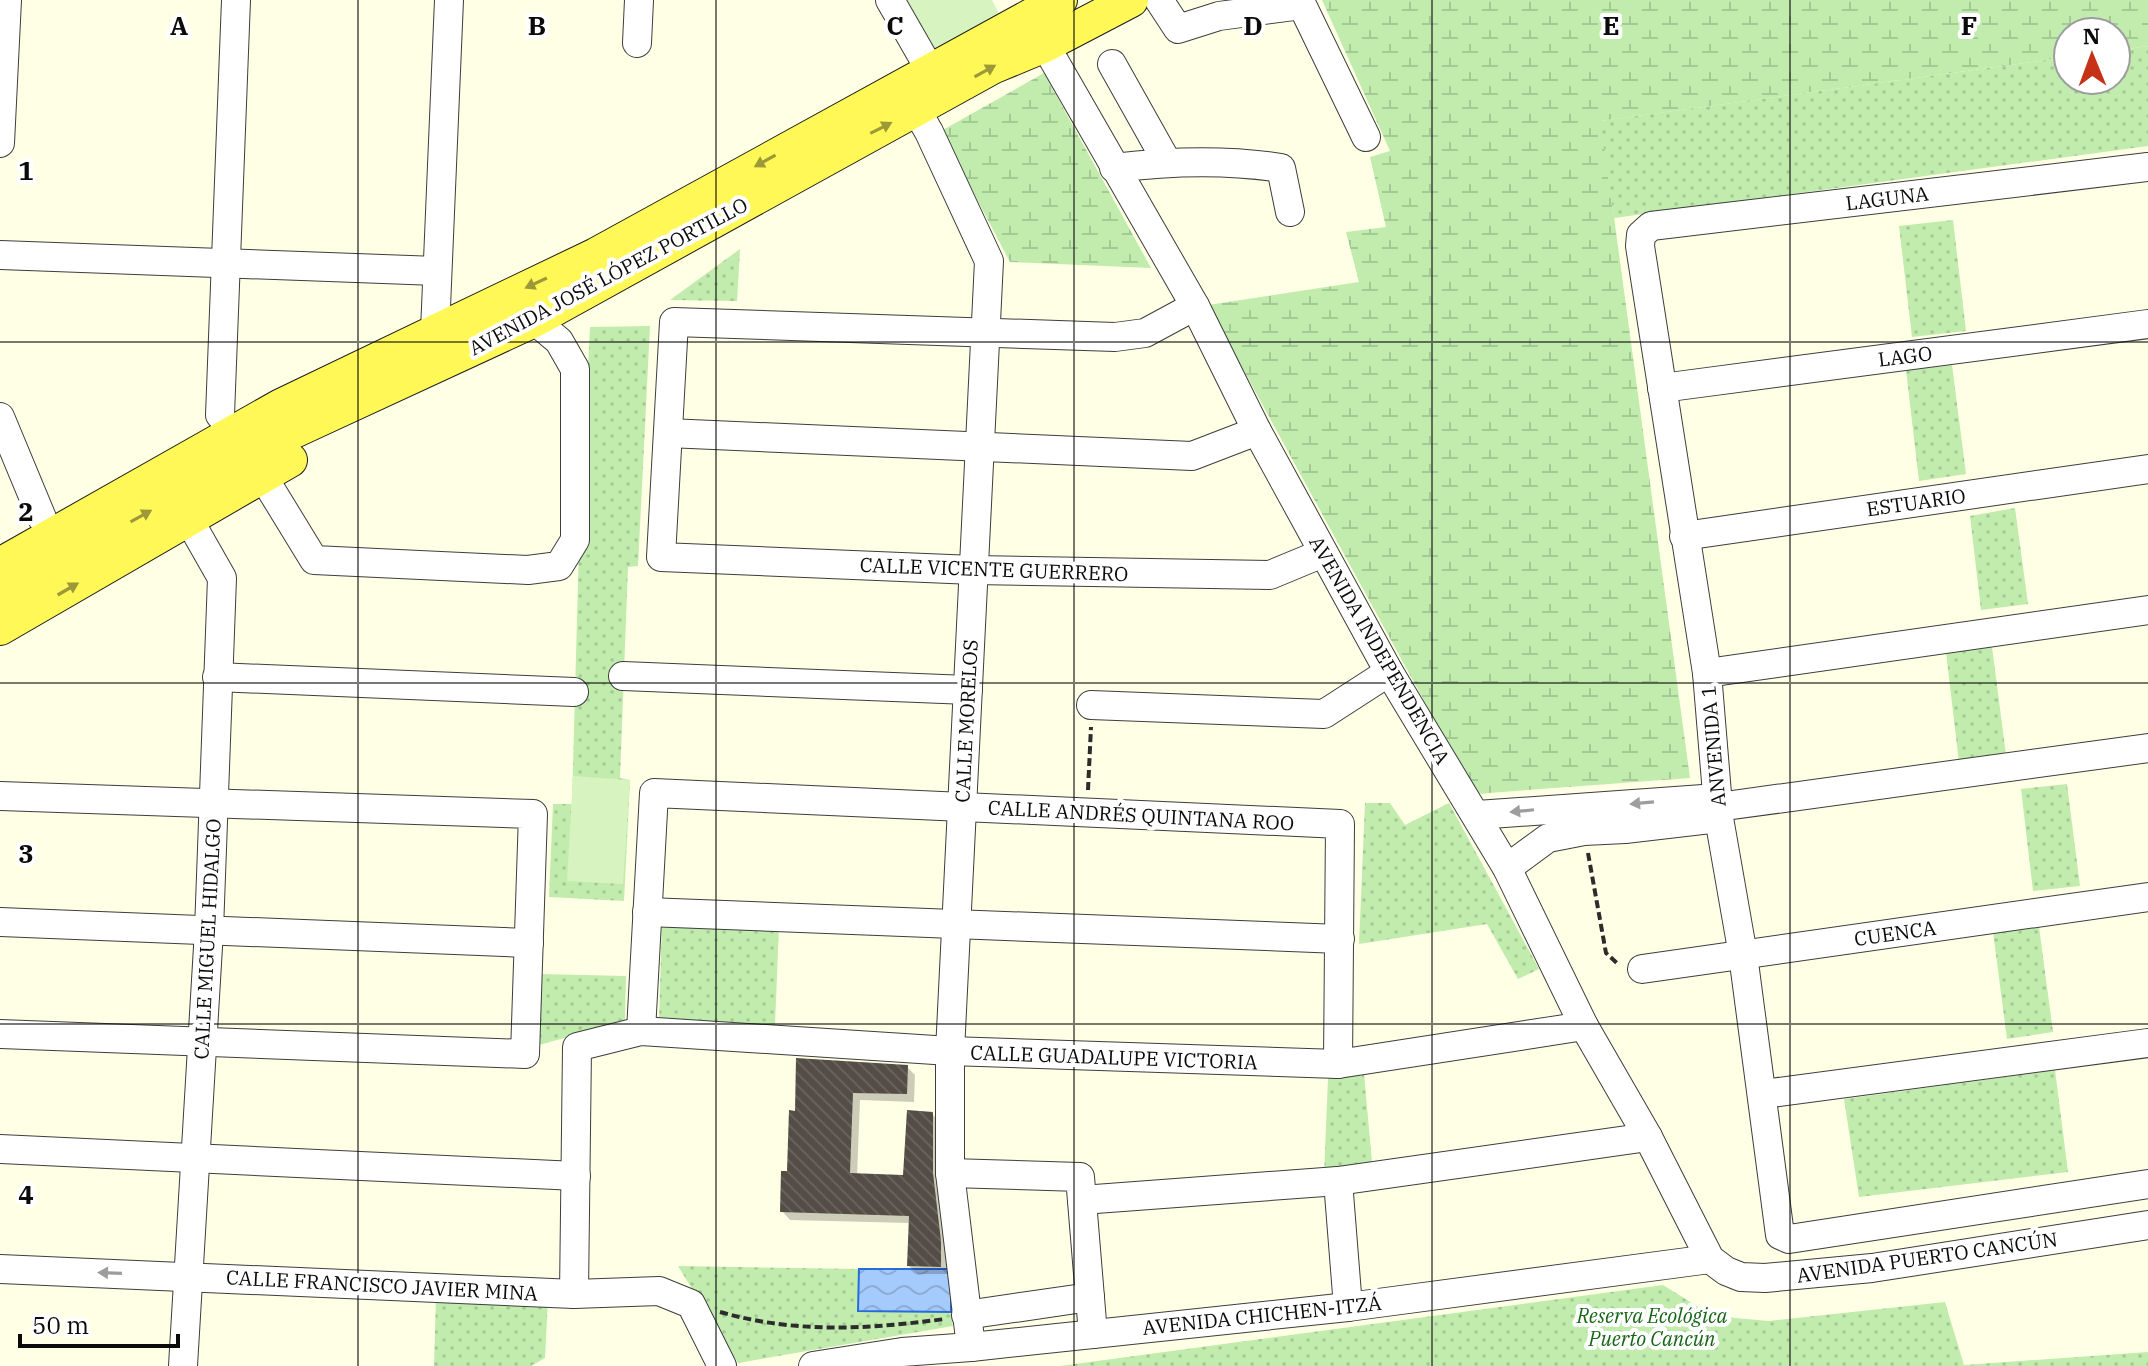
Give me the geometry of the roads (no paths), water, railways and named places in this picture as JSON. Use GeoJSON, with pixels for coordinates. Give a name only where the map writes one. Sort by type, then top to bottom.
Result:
{"type":"FeatureCollection","features":[{"type":"Feature","properties":{"kind":"main road","name":"AVENIDA JOSÉ LÓPEZ PORTILLO"},"geometry":{"type":"LineString","coordinates":[[0,565],[287,418],[456,357],[534,320],[844,147],[1060,0]]}},
{"type":"Feature","properties":{"kind":"main road","name":"AVENIDA JOSÉ LÓPEZ PORTILLO"},"geometry":{"type":"LineString","coordinates":[[0,595],[287,418],[435,331],[596,255],[833,123],[992,67],[1045,45],[1131,0]]}},
{"type":"Feature","properties":{"kind":"main road"},"geometry":{"type":"LineString","coordinates":[[0,543],[220,415],[290,383],[435,331]]}},
{"type":"Feature","properties":{"kind":"main road"},"geometry":{"type":"LineString","coordinates":[[0,628],[307,450],[456,357]]}},
{"type":"Feature","properties":{"kind":"street"},"geometry":{"type":"LineString","coordinates":[[0,143],[7,0]]}},
{"type":"Feature","properties":{"kind":"street"},"geometry":{"type":"LineString","coordinates":[[220,415],[236,0]]}},
{"type":"Feature","properties":{"kind":"street"},"geometry":{"type":"LineString","coordinates":[[435,331],[449,0]]}},
{"type":"Feature","properties":{"kind":"street"},"geometry":{"type":"LineString","coordinates":[[637,43],[639,0]]}},
{"type":"Feature","properties":{"kind":"street","name":"CALLE MORELOS"},"geometry":{"type":"LineString","coordinates":[[890,0],[989,261],[950,1051],[950,1173],[971,1347]]}},
{"type":"Feature","properties":{"kind":"street"},"geometry":{"type":"LineString","coordinates":[[1159,0],[1178,29],[1212,8],[1302,5],[1366,137]]}},
{"type":"Feature","properties":{"kind":"street","name":"AVENIDA INDEPENDENCIA"},"geometry":{"type":"LineString","coordinates":[[1045,45],[1195,306],[1257,431],[1389,672],[1507,868],[1584,1026],[1648,1137],[1710,1259]]}},
{"type":"Feature","properties":{"kind":"street"},"geometry":{"type":"LineString","coordinates":[[1112,64],[1167,162]]}},
{"type":"Feature","properties":{"kind":"street"},"geometry":{"type":"LineString","coordinates":[[1114,168],[1167,162],[1252,163],[1281,168],[1290,212]]}},
{"type":"Feature","properties":{"kind":"street","name":"LAGUNA"},"geometry":{"type":"LineString","coordinates":[[1640,246],[1641,235],[1651,226],[2148,167]]}},
{"type":"Feature","properties":{"kind":"street","name":"ANVENIDA 1"},"geometry":{"type":"LineString","coordinates":[[1640,246],[1707,673],[1718,807],[1743,955],[1780,1235],[1789,1239],[2148,1184]]}},
{"type":"Feature","properties":{"kind":"street"},"geometry":{"type":"LineString","coordinates":[[0,255],[437,271]]}},
{"type":"Feature","properties":{"kind":"street"},"geometry":{"type":"LineString","coordinates":[[1195,306],[1145,333],[1115,337],[674,322],[668,433],[1192,456],[1257,431]]}},
{"type":"Feature","properties":{"kind":"street"},"geometry":{"type":"LineString","coordinates":[[262,475],[314,560],[528,570],[559,566],[575,540],[575,369],[559,341],[534,320]]}},
{"type":"Feature","properties":{"kind":"street","name":"LAGO"},"geometry":{"type":"LineString","coordinates":[[1662,388],[2148,324]]}},
{"type":"Feature","properties":{"kind":"street"},"geometry":{"type":"LineString","coordinates":[[0,417],[42,518]]}},
{"type":"Feature","properties":{"kind":"street","name":"CALLE VICENTE GUERRERO"},"geometry":{"type":"LineString","coordinates":[[668,433],[661,557],[974,570],[1270,575],[1323,553]]}},
{"type":"Feature","properties":{"kind":"street","name":"ESTUARIO"},"geometry":{"type":"LineString","coordinates":[[1684,536],[2148,469]]}},
{"type":"Feature","properties":{"kind":"street","name":"CALLE MIGUEL HIDALGO"},"geometry":{"type":"LineString","coordinates":[[183,1366],[209,930],[222,578],[189,520]]}},
{"type":"Feature","properties":{"kind":"street"},"geometry":{"type":"LineString","coordinates":[[1707,673],[2148,610]]}},
{"type":"Feature","properties":{"kind":"street"},"geometry":{"type":"LineString","coordinates":[[1091,705],[1324,714],[1389,672]]}},
{"type":"Feature","properties":{"kind":"street"},"geometry":{"type":"LineString","coordinates":[[623,676],[968,690]]}},
{"type":"Feature","properties":{"kind":"street"},"geometry":{"type":"LineString","coordinates":[[217,677],[574,692]]}},
{"type":"Feature","properties":{"kind":"street"},"geometry":{"type":"LineString","coordinates":[[1507,868],[1548,838],[1584,831],[1625,829],[1718,807],[2148,748]]}},
{"type":"Feature","properties":{"kind":"street","name":"CALLE ANDRÉS QUINTANA ROO"},"geometry":{"type":"LineString","coordinates":[[647,912],[654,793],[1340,824],[1340,939]]}},
{"type":"Feature","properties":{"kind":"street"},"geometry":{"type":"LineString","coordinates":[[0,796],[533,814],[525,1054],[0,1034]]}},
{"type":"Feature","properties":{"kind":"street"},"geometry":{"type":"LineString","coordinates":[[1477,815],[1718,807]]}},
{"type":"Feature","properties":{"kind":"street","name":"CUENCA"},"geometry":{"type":"LineString","coordinates":[[1642,969],[2148,897]]}},
{"type":"Feature","properties":{"kind":"street"},"geometry":{"type":"LineString","coordinates":[[641,1031],[647,912],[1340,939],[1338,1064]]}},
{"type":"Feature","properties":{"kind":"street"},"geometry":{"type":"LineString","coordinates":[[0,922],[529,943]]}},
{"type":"Feature","properties":{"kind":"street","name":"CALLE GUADALUPE VICTORIA"},"geometry":{"type":"LineString","coordinates":[[576,1176],[577,1047],[641,1031],[950,1051],[1338,1064],[1584,1026]]}},
{"type":"Feature","properties":{"kind":"street"},"geometry":{"type":"LineString","coordinates":[[1763,1094],[2148,1043]]}},
{"type":"Feature","properties":{"kind":"street"},"geometry":{"type":"LineString","coordinates":[[1082,1200],[1338,1181],[1648,1137]]}},
{"type":"Feature","properties":{"kind":"street"},"geometry":{"type":"LineString","coordinates":[[0,1149],[576,1176],[574,1294]]}},
{"type":"Feature","properties":{"kind":"street"},"geometry":{"type":"LineString","coordinates":[[950,1173],[1080,1177],[1093,1334]]}},
{"type":"Feature","properties":{"kind":"street"},"geometry":{"type":"LineString","coordinates":[[1338,1181],[1348,1307]]}},
{"type":"Feature","properties":{"kind":"street","name":"AVENIDA PUERTO CANCÚN"},"geometry":{"type":"LineString","coordinates":[[1710,1259],[1741,1277],[1765,1278],[1872,1268],[2148,1225]]}},
{"type":"Feature","properties":{"kind":"street","name":"AVENIDA CHICHEN-ITZÁ"},"geometry":{"type":"LineString","coordinates":[[813,1366],[902,1352],[1348,1307],[1710,1259]]}},
{"type":"Feature","properties":{"kind":"street","name":"CALLE FRANCISCO JAVIER MINA"},"geometry":{"type":"LineString","coordinates":[[0,1269],[574,1294],[659,1291],[691,1304],[722,1366]]}},
{"type":"Feature","properties":{"kind":"street"},"geometry":{"type":"LineString","coordinates":[[966,1315],[1090,1297]]}},
{"type":"Feature","properties":{"kind":"water"},"geometry":{"type":"Polygon","coordinates":[[[859,1269],[951,1269],[951,1312],[858,1311],[859,1269]]]}},
{"type":"Feature","properties":{"kind":"park label","name":"Reserva Ecológica Puerto Cancún"},"geometry":{"type":"Point","coordinates":[1652,1326]}}]}
